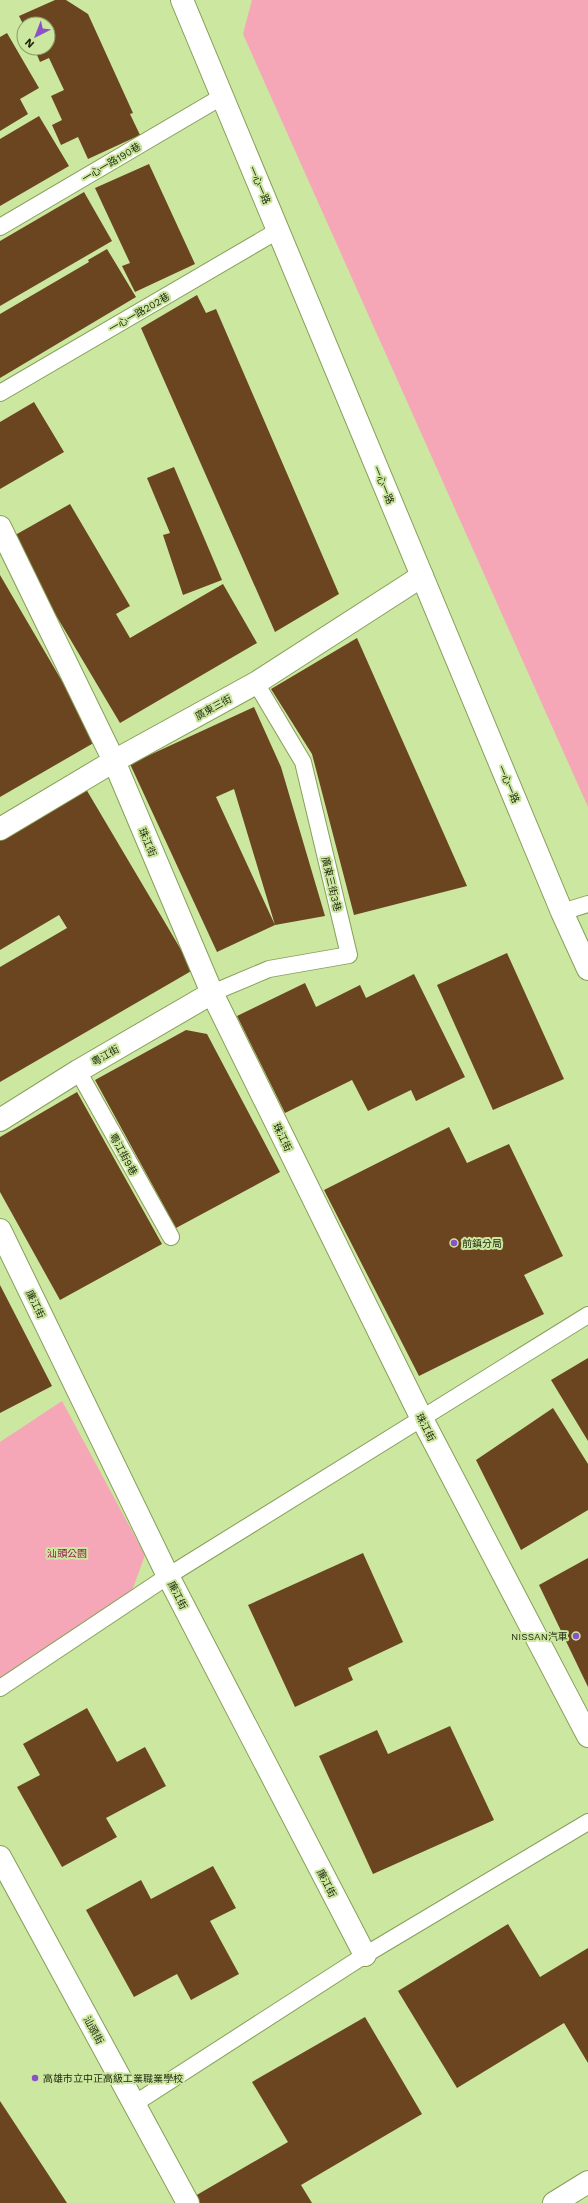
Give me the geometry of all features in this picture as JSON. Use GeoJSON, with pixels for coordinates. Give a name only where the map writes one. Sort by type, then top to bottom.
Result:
{"type":"FeatureCollection","features":[{"type":"Feature","properties":{"kind":"street","name":"一心一路"},"geometry":{"type":"LineString","coordinates":[[182,0],[562,912],[588,969]]}},
{"type":"Feature","properties":{"kind":"street","name":"珠江街"},"geometry":{"type":"LineString","coordinates":[[0,527],[114,761],[212,993],[421,1417],[588,1736]]}},
{"type":"Feature","properties":{"kind":"street","name":"廣東三街"},"geometry":{"type":"LineString","coordinates":[[0,829],[114,761],[256,683],[422,576]]}},
{"type":"Feature","properties":{"kind":"street","name":"粵江街"},"geometry":{"type":"LineString","coordinates":[[0,1120],[78,1071],[212,993]]}},
{"type":"Feature","properties":{"kind":"street","name":"廉江街"},"geometry":{"type":"LineString","coordinates":[[0,1230],[168,1576],[365,1955]]}},
{"type":"Feature","properties":{"kind":"street","name":"汕頭街"},"geometry":{"type":"LineString","coordinates":[[0,1857],[188,2203]]}},
{"type":"Feature","properties":{"kind":"street"},"geometry":{"type":"LineString","coordinates":[[554,2203],[588,2182]]}},
{"type":"Feature","properties":{"kind":"lane","name":"一心一路190巷"},"geometry":{"type":"LineString","coordinates":[[0,227],[223,96]]}},
{"type":"Feature","properties":{"kind":"lane","name":"一心一路202巷"},"geometry":{"type":"LineString","coordinates":[[0,393],[279,230]]}},
{"type":"Feature","properties":{"kind":"lane","name":"廣東三街3巷"},"geometry":{"type":"LineString","coordinates":[[212,993],[269,969],[349,955],[303,762],[256,683]]}},
{"type":"Feature","properties":{"kind":"lane"},"geometry":{"type":"LineString","coordinates":[[562,912],[588,904]]}},
{"type":"Feature","properties":{"kind":"lane","name":"粵江街9巷"},"geometry":{"type":"LineString","coordinates":[[78,1071],[171,1236]]}},
{"type":"Feature","properties":{"kind":"lane"},"geometry":{"type":"LineString","coordinates":[[0,1688],[168,1576],[421,1417],[588,1315]]}},
{"type":"Feature","properties":{"kind":"lane"},"geometry":{"type":"LineString","coordinates":[[134,2104],[365,1955],[588,1822]]}},
{"type":"Feature","properties":{"kind":"green space"},"geometry":{"type":"Polygon","coordinates":[[[252,0],[588,0],[588,807],[243,34],[252,0]]]}},
{"type":"Feature","properties":{"kind":"green space","name":"汕頭公園"},"geometry":{"type":"Polygon","coordinates":[[[62,1401],[145,1555],[132,1591],[0,1680],[0,1442],[62,1401]]]}},
{"type":"Feature","properties":{"kind":"building"},"geometry":{"type":"Polygon","coordinates":[[[55,0],[66,0],[88,14],[133,113],[130,114],[140,135],[88,159],[78,137],[61,145],[52,125],[62,120],[51,96],[64,90],[49,58],[40,62],[37,56],[56,56],[56,16],[19,16],[55,0]]]}},
{"type":"Feature","properties":{"kind":"building"},"geometry":{"type":"Polygon","coordinates":[[[7,33],[16,48],[16,56],[20,56],[39,88],[20,99],[28,114],[0,131],[0,37],[7,33]]]}},
{"type":"Feature","properties":{"kind":"building"},"geometry":{"type":"Polygon","coordinates":[[[39,116],[69,166],[0,206],[0,139],[39,116]]]}},
{"type":"Feature","properties":{"kind":"building"},"geometry":{"type":"Polygon","coordinates":[[[149,164],[195,264],[135,292],[122,266],[130,263],[95,188],[149,164]]]}},
{"type":"Feature","properties":{"kind":"building"},"geometry":{"type":"Polygon","coordinates":[[[84,192],[112,241],[0,306],[0,241],[84,192]]]}},
{"type":"Feature","properties":{"kind":"building"},"geometry":{"type":"Polygon","coordinates":[[[107,249],[136,297],[0,378],[0,314],[89,262],[88,260],[107,249]]]}},
{"type":"Feature","properties":{"kind":"building"},"geometry":{"type":"Polygon","coordinates":[[[197,295],[206,313],[216,309],[339,594],[275,632],[141,328],[197,295]]]}},
{"type":"Feature","properties":{"kind":"building"},"geometry":{"type":"Polygon","coordinates":[[[34,402],[64,452],[0,489],[0,422],[34,402]]]}},
{"type":"Feature","properties":{"kind":"building"},"geometry":{"type":"Polygon","coordinates":[[[174,467],[222,580],[183,595],[163,535],[170,533],[147,478],[174,467]]]}},
{"type":"Feature","properties":{"kind":"building"},"geometry":{"type":"Polygon","coordinates":[[[70,504],[130,606],[116,614],[130,638],[223,584],[257,643],[120,723],[10,538],[70,504]]]}},
{"type":"Feature","properties":{"kind":"building"},"geometry":{"type":"Polygon","coordinates":[[[0,575],[97,741],[0,797],[0,575]]]}},
{"type":"Feature","properties":{"kind":"building"},"geometry":{"type":"Polygon","coordinates":[[[357,638],[467,886],[354,915],[312,754],[271,689],[357,638]]]}},
{"type":"Feature","properties":{"kind":"building"},"geometry":{"type":"Polygon","coordinates":[[[254,707],[281,767],[325,916],[275,925],[217,952],[130,764],[254,707]],[[234,789],[216,797],[275,925],[234,789]]]}},
{"type":"Feature","properties":{"kind":"building"},"geometry":{"type":"Polygon","coordinates":[[[86,789],[193,970],[0,1082],[0,967],[67,928],[59,915],[0,950],[0,839],[86,789]]]}},
{"type":"Feature","properties":{"kind":"building"},"geometry":{"type":"Polygon","coordinates":[[[507,953],[564,1079],[493,1110],[437,985],[507,953]]]}},
{"type":"Feature","properties":{"kind":"building"},"geometry":{"type":"Polygon","coordinates":[[[414,974],[465,1077],[416,1101],[411,1090],[368,1111],[352,1080],[285,1113],[237,1016],[305,983],[316,1007],[360,985],[366,998],[414,974]]]}},
{"type":"Feature","properties":{"kind":"building"},"geometry":{"type":"Polygon","coordinates":[[[186,1030],[207,1034],[280,1172],[176,1228],[95,1080],[186,1030]]]}},
{"type":"Feature","properties":{"kind":"building"},"geometry":{"type":"Polygon","coordinates":[[[77,1092],[162,1244],[60,1300],[0,1192],[0,1137],[77,1092]]]}},
{"type":"Feature","properties":{"kind":"building","name":"前鎮分局"},"geometry":{"type":"Polygon","coordinates":[[[449,1127],[467,1163],[509,1144],[563,1256],[524,1275],[544,1314],[419,1376],[324,1190],[449,1127]]]}},
{"type":"Feature","properties":{"kind":"building"},"geometry":{"type":"Polygon","coordinates":[[[0,1285],[52,1386],[0,1413],[0,1285]]]}},
{"type":"Feature","properties":{"kind":"building"},"geometry":{"type":"Polygon","coordinates":[[[588,1358],[588,1441],[551,1380],[588,1358]]]}},
{"type":"Feature","properties":{"kind":"building"},"geometry":{"type":"Polygon","coordinates":[[[553,1408],[588,1464],[588,1510],[521,1550],[476,1460],[553,1408]]]}},
{"type":"Feature","properties":{"kind":"building"},"geometry":{"type":"Polygon","coordinates":[[[363,1553],[403,1642],[348,1668],[353,1680],[295,1707],[248,1605],[363,1553]]]}},
{"type":"Feature","properties":{"kind":"building","name":"NISSAN汽車"},"geometry":{"type":"Polygon","coordinates":[[[588,1558],[588,1687],[539,1585],[588,1558]]]}},
{"type":"Feature","properties":{"kind":"building"},"geometry":{"type":"Polygon","coordinates":[[[87,1708],[117,1762],[145,1747],[166,1786],[106,1818],[117,1837],[62,1867],[17,1787],[40,1775],[23,1744],[87,1708]]]}},
{"type":"Feature","properties":{"kind":"building"},"geometry":{"type":"Polygon","coordinates":[[[450,1726],[494,1820],[373,1874],[319,1756],[377,1730],[388,1754],[450,1726]]]}},
{"type":"Feature","properties":{"kind":"building"},"geometry":{"type":"Polygon","coordinates":[[[213,1866],[236,1908],[210,1921],[239,1974],[191,2000],[177,1974],[134,1997],[86,1910],[141,1880],[151,1899],[213,1866]]]}},
{"type":"Feature","properties":{"kind":"building"},"geometry":{"type":"Polygon","coordinates":[[[508,1924],[540,1977],[588,1948],[588,2063],[564,2023],[457,2088],[398,1991],[508,1924]]]}},
{"type":"Feature","properties":{"kind":"building"},"geometry":{"type":"Polygon","coordinates":[[[365,2017],[422,2114],[301,2185],[312,2203],[199,2203],[195,2196],[288,2142],[252,2082],[365,2017]]]}},
{"type":"Feature","properties":{"kind":"building"},"geometry":{"type":"Polygon","coordinates":[[[0,2101],[67,2203],[0,2203],[0,2101]]]}},
{"type":"Feature","properties":{"kind":"place","name":"前鎮分局"},"geometry":{"type":"Point","coordinates":[454,1243]}},
{"type":"Feature","properties":{"kind":"place","name":"NISSAN汽車"},"geometry":{"type":"Point","coordinates":[576,1636]}},
{"type":"Feature","properties":{"kind":"place","name":"高雄市立中正高級工業職業學校"},"geometry":{"type":"Point","coordinates":[35,2078]}}]}
